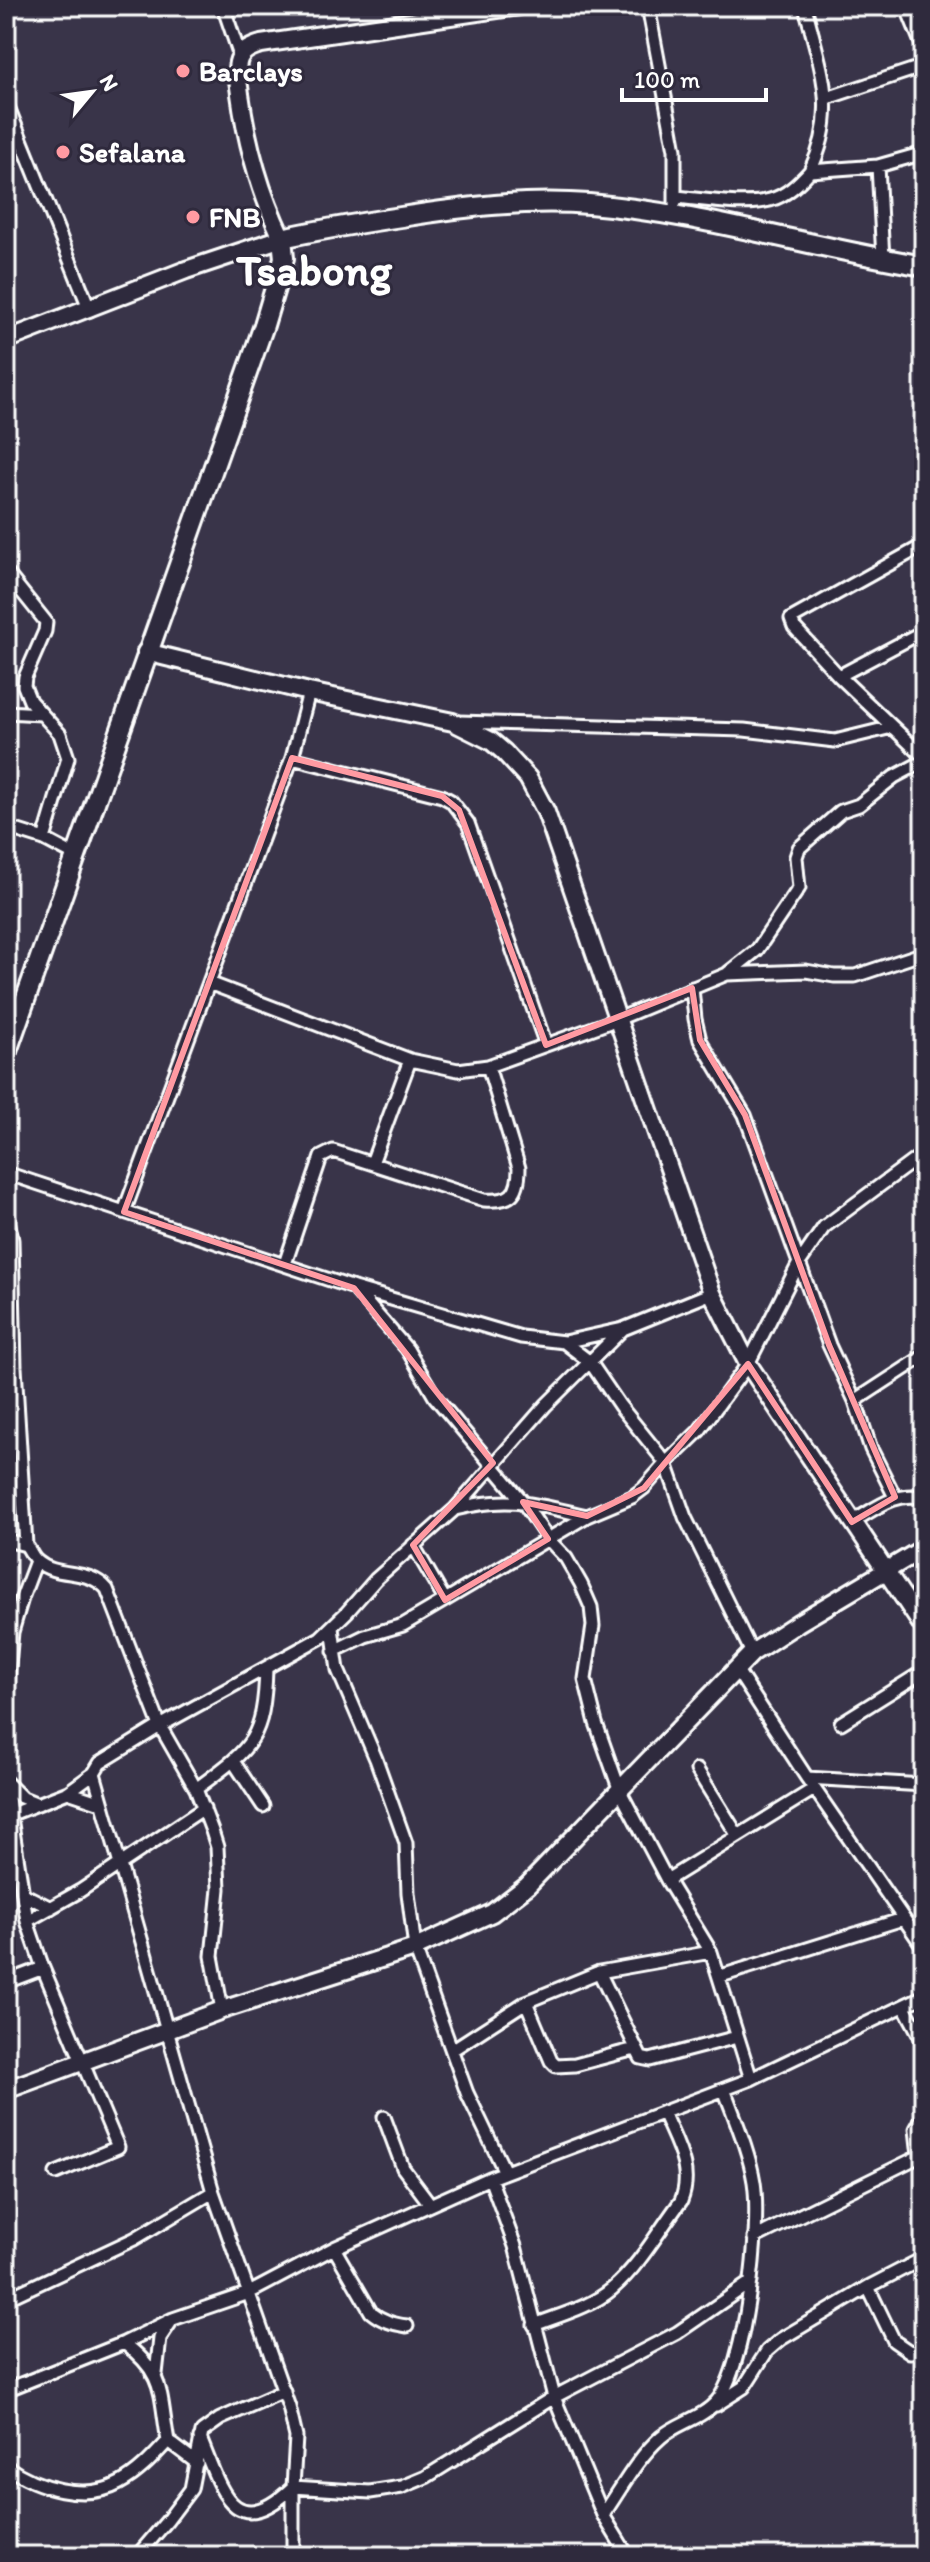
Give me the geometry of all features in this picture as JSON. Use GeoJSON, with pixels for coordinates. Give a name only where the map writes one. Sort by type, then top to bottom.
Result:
{"type":"FeatureCollection","features":[{"type":"Feature","properties":{"kind":"main road"},"geometry":{"type":"LineString","coordinates":[[6,1054],[276,287],[284,258],[282,238],[345,225],[517,203],[675,206],[883,259],[924,266]]}},
{"type":"Feature","properties":{"kind":"street"},"geometry":{"type":"LineString","coordinates":[[6,340],[90,310],[186,270],[282,238],[252,160],[237,73],[240,56],[223,6]]}},
{"type":"Feature","properties":{"kind":"street"},"geometry":{"type":"LineString","coordinates":[[240,56],[261,44],[519,6]]}},
{"type":"Feature","properties":{"kind":"street"},"geometry":{"type":"LineString","coordinates":[[648,6],[675,150],[675,206],[771,200],[796,186],[810,171],[826,130],[827,98],[805,6]]}},
{"type":"Feature","properties":{"kind":"street"},"geometry":{"type":"LineString","coordinates":[[906,6],[924,50]]}},
{"type":"Feature","properties":{"kind":"street"},"geometry":{"type":"LineString","coordinates":[[827,98],[924,66]]}},
{"type":"Feature","properties":{"kind":"street"},"geometry":{"type":"LineString","coordinates":[[6,102],[90,310]]}},
{"type":"Feature","properties":{"kind":"street"},"geometry":{"type":"LineString","coordinates":[[810,171],[878,166],[924,153]]}},
{"type":"Feature","properties":{"kind":"street"},"geometry":{"type":"LineString","coordinates":[[878,166],[883,259]]}},
{"type":"Feature","properties":{"kind":"street"},"geometry":{"type":"LineString","coordinates":[[209,983],[410,1060],[458,1070],[488,1066],[618,1019],[727,974],[757,950],[799,888],[796,857],[799,848],[841,811],[859,805],[894,777],[924,759],[839,676],[794,627],[791,619],[924,545]]}},
{"type":"Feature","properties":{"kind":"street"},"geometry":{"type":"LineString","coordinates":[[6,572],[46,622],[24,686],[30,701],[60,734],[68,758],[44,839]]}},
{"type":"Feature","properties":{"kind":"street"},"geometry":{"type":"LineString","coordinates":[[839,676],[924,631]]}},
{"type":"Feature","properties":{"kind":"street"},"geometry":{"type":"LineString","coordinates":[[146,652],[309,692],[453,722],[744,730],[835,741],[892,727]]}},
{"type":"Feature","properties":{"kind":"street"},"geometry":{"type":"LineString","coordinates":[[124,1212],[292,758],[309,692]]}},
{"type":"Feature","properties":{"kind":"street"},"geometry":{"type":"LineString","coordinates":[[6,712],[41,714]]}},
{"type":"Feature","properties":{"kind":"street"},"geometry":{"type":"LineString","coordinates":[[453,722],[491,741],[536,790],[712,1293],[748,1364],[924,1628]]}},
{"type":"Feature","properties":{"kind":"street"},"geometry":{"type":"LineString","coordinates":[[292,758],[442,796],[459,810],[468,823],[546,1045]]}},
{"type":"Feature","properties":{"kind":"street"},"geometry":{"type":"LineString","coordinates":[[6,827],[44,839],[76,856]]}},
{"type":"Feature","properties":{"kind":"street"},"geometry":{"type":"LineString","coordinates":[[727,974],[806,971],[855,976],[924,953]]}},
{"type":"Feature","properties":{"kind":"street"},"geometry":{"type":"LineString","coordinates":[[692,988],[700,1040],[745,1115],[829,1345],[855,1401],[871,1449],[895,1497]]}},
{"type":"Feature","properties":{"kind":"street"},"geometry":{"type":"LineString","coordinates":[[372,1163],[410,1060]]}},
{"type":"Feature","properties":{"kind":"street"},"geometry":{"type":"LineString","coordinates":[[285,1264],[321,1157],[333,1151],[484,1200],[500,1201],[513,1194],[519,1185],[519,1168],[488,1066]]}},
{"type":"Feature","properties":{"kind":"street"},"geometry":{"type":"LineString","coordinates":[[334,1651],[372,1633],[390,1631],[403,1625],[587,1516],[632,1497],[644,1488],[699,1431],[748,1364],[798,1265],[832,1220],[924,1153]]}},
{"type":"Feature","properties":{"kind":"street"},"geometry":{"type":"LineString","coordinates":[[6,1173],[354,1288],[521,1337],[564,1342],[623,1329],[712,1293]]}},
{"type":"Feature","properties":{"kind":"street"},"geometry":{"type":"LineString","coordinates":[[6,1209],[12,1240],[15,1367],[26,1545],[36,1561],[65,1573],[92,1576],[107,1589],[160,1726],[196,1789],[217,1847],[219,1889],[212,1956],[222,2010]]}},
{"type":"Feature","properties":{"kind":"street"},"geometry":{"type":"LineString","coordinates":[[354,1288],[407,1349],[435,1397],[493,1463],[548,1539],[566,1558],[591,1607],[593,1626],[585,1679],[587,1694],[620,1791],[667,1880],[711,1952],[751,2079]]}},
{"type":"Feature","properties":{"kind":"street"},"geometry":{"type":"LineString","coordinates":[[12,1814],[68,1792],[94,1773],[100,1763],[160,1726],[300,1650],[332,1628],[376,1579],[455,1509],[546,1405],[623,1329]]}},
{"type":"Feature","properties":{"kind":"street"},"geometry":{"type":"LineString","coordinates":[[564,1342],[590,1362],[620,1406],[666,1463],[685,1517],[752,1653]]}},
{"type":"Feature","properties":{"kind":"street"},"geometry":{"type":"LineString","coordinates":[[855,1401],[924,1356]]}},
{"type":"Feature","properties":{"kind":"street"},"geometry":{"type":"LineString","coordinates":[[852,1522],[895,1497],[924,1498]]}},
{"type":"Feature","properties":{"kind":"street"},"geometry":{"type":"LineString","coordinates":[[455,1509],[492,1500],[523,1502],[587,1516]]}},
{"type":"Feature","properties":{"kind":"street"},"geometry":{"type":"LineString","coordinates":[[6,1540],[26,1545]]}},
{"type":"Feature","properties":{"kind":"street"},"geometry":{"type":"LineString","coordinates":[[413,1545],[445,1600]]}},
{"type":"Feature","properties":{"kind":"street"},"geometry":{"type":"LineString","coordinates":[[6,2090],[222,2010],[415,1948],[492,1913],[527,1886],[752,1653],[924,1548]]}},
{"type":"Feature","properties":{"kind":"street"},"geometry":{"type":"LineString","coordinates":[[6,1700],[12,1632],[36,1561]]}},
{"type":"Feature","properties":{"kind":"street"},"geometry":{"type":"LineString","coordinates":[[332,1628],[338,1670],[376,1759],[406,1843],[415,1948],[467,2093],[505,2172]]}},
{"type":"Feature","properties":{"kind":"street"},"geometry":{"type":"LineString","coordinates":[[196,1789],[233,1761],[251,1742],[262,1720],[266,1669]]}},
{"type":"Feature","properties":{"kind":"street"},"geometry":{"type":"LineString","coordinates":[[736,1669],[924,1948]]}},
{"type":"Feature","properties":{"kind":"street"},"geometry":{"type":"LineString","coordinates":[[841,1723],[924,1671]]}},
{"type":"Feature","properties":{"kind":"street"},"geometry":{"type":"LineString","coordinates":[[233,1761],[263,1806]]}},
{"type":"Feature","properties":{"kind":"street"},"geometry":{"type":"LineString","coordinates":[[697,1770],[738,1836]]}},
{"type":"Feature","properties":{"kind":"street"},"geometry":{"type":"LineString","coordinates":[[94,1773],[213,2192],[284,2391],[296,2437],[293,2556]]}},
{"type":"Feature","properties":{"kind":"street"},"geometry":{"type":"LineString","coordinates":[[6,1783],[21,1797],[38,1804]]}},
{"type":"Feature","properties":{"kind":"street"},"geometry":{"type":"LineString","coordinates":[[6,1783],[27,1921],[43,1968],[118,2147],[56,2173]]}},
{"type":"Feature","properties":{"kind":"street"},"geometry":{"type":"LineString","coordinates":[[667,1880],[738,1836],[810,1783],[924,1785]]}},
{"type":"Feature","properties":{"kind":"street"},"geometry":{"type":"LineString","coordinates":[[68,1792],[101,1803]]}},
{"type":"Feature","properties":{"kind":"street"},"geometry":{"type":"LineString","coordinates":[[27,1921],[121,1865],[204,1808]]}},
{"type":"Feature","properties":{"kind":"street"},"geometry":{"type":"LineString","coordinates":[[23,1894],[51,1908]]}},
{"type":"Feature","properties":{"kind":"street"},"geometry":{"type":"LineString","coordinates":[[721,1976],[903,1919]]}},
{"type":"Feature","properties":{"kind":"street"},"geometry":{"type":"LineString","coordinates":[[452,2050],[526,2002],[599,1972],[711,1952]]}},
{"type":"Feature","properties":{"kind":"street"},"geometry":{"type":"LineString","coordinates":[[6,1982],[43,1968]]}},
{"type":"Feature","properties":{"kind":"street"},"geometry":{"type":"LineString","coordinates":[[599,1972],[641,2058],[650,2060],[737,2037]]}},
{"type":"Feature","properties":{"kind":"street"},"geometry":{"type":"LineString","coordinates":[[6,2390],[124,2343],[173,2319],[249,2293],[334,2248],[490,2178],[751,2079],[924,1996]]}},
{"type":"Feature","properties":{"kind":"street"},"geometry":{"type":"LineString","coordinates":[[526,2002],[551,2061],[556,2066],[575,2065],[635,2049]]}},
{"type":"Feature","properties":{"kind":"street"},"geometry":{"type":"LineString","coordinates":[[904,2006],[924,2043]]}},
{"type":"Feature","properties":{"kind":"street"},"geometry":{"type":"LineString","coordinates":[[711,2408],[727,2384],[738,2348],[751,2282],[754,2238],[755,2184],[724,2089]]}},
{"type":"Feature","properties":{"kind":"street"},"geometry":{"type":"LineString","coordinates":[[534,2325],[589,2303],[611,2290],[681,2201],[686,2187],[686,2169],[663,2112]]}},
{"type":"Feature","properties":{"kind":"street"},"geometry":{"type":"LineString","coordinates":[[754,2238],[922,2155],[916,2129],[924,2115]]}},
{"type":"Feature","properties":{"kind":"street"},"geometry":{"type":"LineString","coordinates":[[384,2117],[403,2168],[430,2204]]}},
{"type":"Feature","properties":{"kind":"street"},"geometry":{"type":"LineString","coordinates":[[490,2178],[515,2246],[554,2397],[603,2515],[628,2556]]}},
{"type":"Feature","properties":{"kind":"street"},"geometry":{"type":"LineString","coordinates":[[6,2299],[134,2239],[213,2192]]}},
{"type":"Feature","properties":{"kind":"street"},"geometry":{"type":"LineString","coordinates":[[334,2248],[371,2312],[392,2324],[407,2326]]}},
{"type":"Feature","properties":{"kind":"street"},"geometry":{"type":"LineString","coordinates":[[603,2515],[663,2436],[744,2387],[767,2351],[781,2339],[924,2258]]}},
{"type":"Feature","properties":{"kind":"street"},"geometry":{"type":"LineString","coordinates":[[200,2438],[219,2484],[237,2510],[243,2512],[270,2506],[293,2487],[370,2492],[402,2487],[426,2477],[554,2397],[677,2333],[751,2282]]}},
{"type":"Feature","properties":{"kind":"street"},"geometry":{"type":"LineString","coordinates":[[868,2287],[894,2341],[910,2352],[924,2350]]}},
{"type":"Feature","properties":{"kind":"street"},"geometry":{"type":"LineString","coordinates":[[173,2319],[160,2338],[156,2374],[168,2441],[197,2463]]}},
{"type":"Feature","properties":{"kind":"street"},"geometry":{"type":"LineString","coordinates":[[124,2343],[156,2374]]}},
{"type":"Feature","properties":{"kind":"street"},"geometry":{"type":"LineString","coordinates":[[137,2556],[191,2489],[202,2432],[220,2419],[284,2391]]}},
{"type":"Feature","properties":{"kind":"street"},"geometry":{"type":"LineString","coordinates":[[6,2466],[38,2483],[65,2491],[109,2489],[132,2476],[168,2441]]}},
{"type":"Feature","properties":{"kind":"highlighted area"},"geometry":{"type":"Polygon","coordinates":[[[292,758],[442,796],[459,810],[546,1045],[692,988],[700,1040],[745,1115],[829,1345],[895,1497],[852,1522],[748,1364],[644,1488],[587,1516],[523,1502],[548,1539],[445,1600],[413,1545],[493,1463],[354,1288],[124,1212],[292,758]]]}},
{"type":"Feature","properties":{"kind":"place","name":"Barclays"},"geometry":{"type":"Point","coordinates":[183,71]}},
{"type":"Feature","properties":{"kind":"place","name":"Sefalana"},"geometry":{"type":"Point","coordinates":[63,152]}},
{"type":"Feature","properties":{"kind":"place","name":"FNB"},"geometry":{"type":"Point","coordinates":[193,217]}},
{"type":"Feature","properties":{"kind":"district","name":"Tsabong"},"geometry":{"type":"Point","coordinates":[314,269]}}]}
